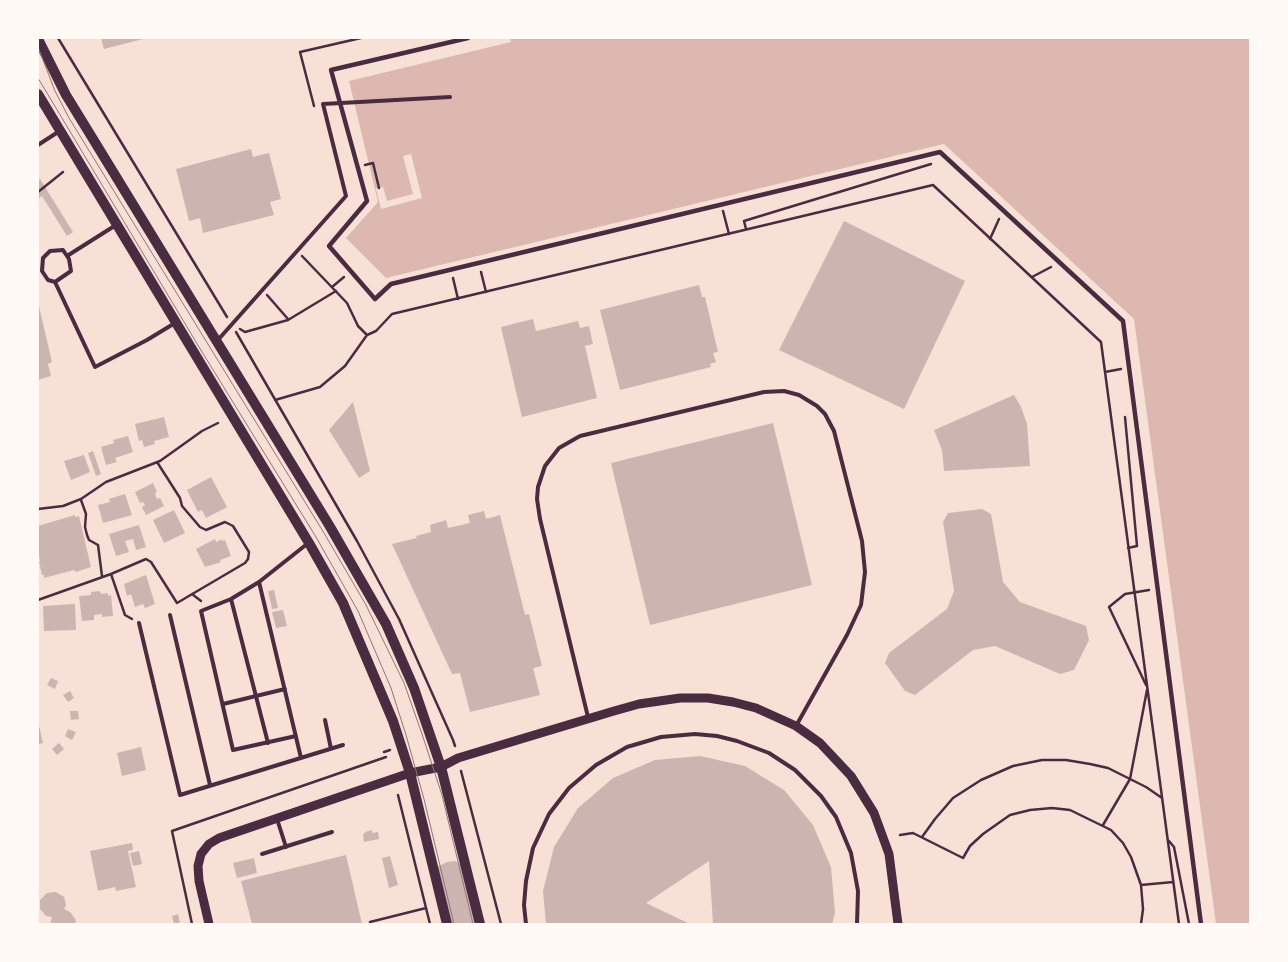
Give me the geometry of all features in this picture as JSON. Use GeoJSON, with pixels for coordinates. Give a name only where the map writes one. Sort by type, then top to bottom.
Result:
{"type":"FeatureCollection","features":[{"type":"Feature","properties":{"kind":"main road"},"geometry":{"type":"LineString","coordinates":[[38,39],[66,95],[329,525],[386,624],[414,688],[441,767],[480,924]]}},
{"type":"Feature","properties":{"kind":"main road"},"geometry":{"type":"LineString","coordinates":[[38,94],[309,543],[343,603],[393,721],[410,773],[447,924]]}},
{"type":"Feature","properties":{"kind":"street"},"geometry":{"type":"LineString","coordinates":[[468,38],[331,70],[367,201],[329,246],[375,299],[392,284],[940,152],[1123,321],[1201,924]]}},
{"type":"Feature","properties":{"kind":"street"},"geometry":{"type":"LineString","coordinates":[[209,924],[199,882],[198,866],[202,854],[209,844],[219,838],[410,773],[441,767],[458,758],[589,718],[639,704],[680,698],[708,698],[756,708],[796,726],[820,743],[851,776],[874,813],[889,854],[898,924]]}},
{"type":"Feature","properties":{"kind":"lane"},"geometry":{"type":"LineString","coordinates":[[216,342],[346,196],[323,104],[450,97]]}},
{"type":"Feature","properties":{"kind":"lane"},"geometry":{"type":"LineString","coordinates":[[38,145],[58,132]]}},
{"type":"Feature","properties":{"kind":"lane"},"geometry":{"type":"LineString","coordinates":[[67,256],[116,225]]}},
{"type":"Feature","properties":{"kind":"lane"},"geometry":{"type":"LineString","coordinates":[[63,250],[67,256],[71,272],[55,282],[48,280],[42,272],[43,258],[50,251],[63,250]]}},
{"type":"Feature","properties":{"kind":"lane"},"geometry":{"type":"LineString","coordinates":[[55,282],[95,367],[175,323]]}},
{"type":"Feature","properties":{"kind":"lane"},"geometry":{"type":"LineString","coordinates":[[589,718],[540,519],[537,499],[538,487],[545,466],[558,448],[580,436],[764,392],[784,391],[799,395],[817,406],[825,414],[834,431],[862,541],[865,572],[861,604],[847,635],[796,726]]}},
{"type":"Feature","properties":{"kind":"lane"},"geometry":{"type":"LineString","coordinates":[[296,736],[234,750],[201,611],[231,599],[260,582],[309,543]]}},
{"type":"Feature","properties":{"kind":"lane"},"geometry":{"type":"LineString","coordinates":[[260,582],[301,758]]}},
{"type":"Feature","properties":{"kind":"lane"},"geometry":{"type":"LineString","coordinates":[[231,599],[268,743]]}},
{"type":"Feature","properties":{"kind":"lane"},"geometry":{"type":"LineString","coordinates":[[170,615],[210,785]]}},
{"type":"Feature","properties":{"kind":"lane"},"geometry":{"type":"LineString","coordinates":[[139,623],[180,795],[343,745]]}},
{"type":"Feature","properties":{"kind":"lane"},"geometry":{"type":"LineString","coordinates":[[223,704],[285,689]]}},
{"type":"Feature","properties":{"kind":"lane"},"geometry":{"type":"LineString","coordinates":[[325,720],[331,748]]}},
{"type":"Feature","properties":{"kind":"lane"},"geometry":{"type":"LineString","coordinates":[[526,924],[524,905],[526,881],[533,848],[549,814],[569,788],[596,765],[628,747],[661,737],[695,734],[726,738],[762,750],[795,770],[821,796],[836,817],[851,853],[858,891],[856,924]]}},
{"type":"Feature","properties":{"kind":"lane"},"geometry":{"type":"LineString","coordinates":[[277,818],[286,847]]}},
{"type":"Feature","properties":{"kind":"lane"},"geometry":{"type":"LineString","coordinates":[[262,854],[332,832]]}},
{"type":"Feature","properties":{"kind":"path"},"geometry":{"type":"LineString","coordinates":[[58,38],[232,325],[357,541],[399,619],[454,746]]}},
{"type":"Feature","properties":{"kind":"path"},"geometry":{"type":"LineString","coordinates":[[746,230],[744,221],[931,165],[929,155]]}},
{"type":"Feature","properties":{"kind":"path"},"geometry":{"type":"LineString","coordinates":[[373,163],[379,188]]}},
{"type":"Feature","properties":{"kind":"path"},"geometry":{"type":"LineString","coordinates":[[38,192],[63,172]]}},
{"type":"Feature","properties":{"kind":"path"},"geometry":{"type":"LineString","coordinates":[[275,400],[320,388],[345,366],[367,335],[376,331],[392,314],[933,185],[1101,342],[1179,924]]}},
{"type":"Feature","properties":{"kind":"path"},"geometry":{"type":"LineString","coordinates":[[723,210],[728,234]]}},
{"type":"Feature","properties":{"kind":"path"},"geometry":{"type":"LineString","coordinates":[[990,239],[1001,215]]}},
{"type":"Feature","properties":{"kind":"path"},"geometry":{"type":"LineString","coordinates":[[297,251],[347,303],[358,326],[367,335]]}},
{"type":"Feature","properties":{"kind":"path"},"geometry":{"type":"LineString","coordinates":[[1031,277],[1055,265]]}},
{"type":"Feature","properties":{"kind":"path"},"geometry":{"type":"LineString","coordinates":[[480,268],[486,292]]}},
{"type":"Feature","properties":{"kind":"path"},"geometry":{"type":"LineString","coordinates":[[332,287],[351,271]]}},
{"type":"Feature","properties":{"kind":"path"},"geometry":{"type":"LineString","coordinates":[[452,275],[458,298]]}},
{"type":"Feature","properties":{"kind":"path"},"geometry":{"type":"LineString","coordinates":[[263,290],[288,320]]}},
{"type":"Feature","properties":{"kind":"path"},"geometry":{"type":"LineString","coordinates":[[232,325],[245,332],[288,320],[336,291]]}},
{"type":"Feature","properties":{"kind":"path"},"geometry":{"type":"LineString","coordinates":[[1105,372],[1126,368]]}},
{"type":"Feature","properties":{"kind":"path"},"geometry":{"type":"LineString","coordinates":[[1124,411],[1137,546],[1128,548]]}},
{"type":"Feature","properties":{"kind":"path"},"geometry":{"type":"LineString","coordinates":[[38,509],[63,506],[81,499],[106,482],[157,462],[218,423]]}},
{"type":"Feature","properties":{"kind":"path"},"geometry":{"type":"LineString","coordinates":[[38,600],[111,574],[146,559],[151,562],[178,603],[242,566],[248,560],[249,552],[230,523],[226,522],[206,530],[200,527],[182,506],[180,498],[157,462]]}},
{"type":"Feature","properties":{"kind":"path"},"geometry":{"type":"LineString","coordinates":[[81,499],[86,514],[85,527],[87,535],[89,540],[98,545],[102,576]]}},
{"type":"Feature","properties":{"kind":"path"},"geometry":{"type":"LineString","coordinates":[[111,574],[125,615],[139,623]]}},
{"type":"Feature","properties":{"kind":"path"},"geometry":{"type":"LineString","coordinates":[[1103,826],[1130,779],[1147,688],[1109,607],[1125,594],[1154,589]]}},
{"type":"Feature","properties":{"kind":"path"},"geometry":{"type":"LineString","coordinates":[[384,752],[390,750]]}},
{"type":"Feature","properties":{"kind":"path"},"geometry":{"type":"LineString","coordinates":[[922,836],[953,798],[981,780],[1013,766],[1042,760],[1066,760],[1108,768],[1162,798]]}},
{"type":"Feature","properties":{"kind":"path"},"geometry":{"type":"LineString","coordinates":[[461,770],[501,924]]}},
{"type":"Feature","properties":{"kind":"path"},"geometry":{"type":"LineString","coordinates":[[398,795],[430,924]]}},
{"type":"Feature","properties":{"kind":"path"},"geometry":{"type":"LineString","coordinates":[[900,835],[913,832],[963,858],[970,846],[993,825],[1010,816],[1030,810],[1052,808],[1070,810],[1111,830],[1123,844],[1131,857],[1141,885],[1143,908],[1141,924]]}},
{"type":"Feature","properties":{"kind":"path"},"geometry":{"type":"LineString","coordinates":[[1168,840],[1174,848],[1188,924]]}},
{"type":"Feature","properties":{"kind":"path"},"geometry":{"type":"LineString","coordinates":[[1141,885],[1173,882]]}},
{"type":"Feature","properties":{"kind":"path"},"geometry":{"type":"LineString","coordinates":[[370,922],[426,908]]}},
{"type":"Feature","properties":{"kind":"shaded area"},"geometry":{"type":"Polygon","coordinates":[[[510,38],[1250,38],[1250,924],[1216,924],[1134,319],[944,144],[386,278],[346,238],[378,202],[349,81],[511,42],[510,38]]]}},
{"type":"Feature","properties":{"kind":"pier"},"geometry":{"type":"Polygon","coordinates":[[[411,154],[422,198],[381,209],[376,189],[383,187],[387,201],[413,194],[403,156],[411,154]]]}},
{"type":"Feature","properties":{"kind":"building"},"geometry":{"type":"Polygon","coordinates":[[[101,38],[147,38],[104,49],[101,38]]]}},
{"type":"Feature","properties":{"kind":"building"},"geometry":{"type":"Polygon","coordinates":[[[251,149],[253,157],[269,153],[281,199],[270,202],[274,215],[203,233],[200,218],[189,221],[176,169],[251,149]]]}},
{"type":"Feature","properties":{"kind":"building"},"geometry":{"type":"Polygon","coordinates":[[[40,179],[73,232],[67,236],[42,196],[38,199],[38,181],[40,179]]]}},
{"type":"Feature","properties":{"kind":"building"},"geometry":{"type":"Polygon","coordinates":[[[844,221],[965,281],[904,409],[779,350],[844,221]]]}},
{"type":"Feature","properties":{"kind":"building"},"geometry":{"type":"Polygon","coordinates":[[[699,285],[702,297],[705,297],[718,352],[713,353],[716,362],[710,364],[711,367],[620,390],[600,310],[699,285]]]}},
{"type":"Feature","properties":{"kind":"building"},"geometry":{"type":"Polygon","coordinates":[[[38,302],[52,362],[48,364],[51,376],[38,380],[38,302]]]}},
{"type":"Feature","properties":{"kind":"building"},"geometry":{"type":"Polygon","coordinates":[[[533,319],[536,331],[578,321],[580,328],[589,326],[593,344],[585,346],[597,398],[522,417],[501,327],[533,319]]]}},
{"type":"Feature","properties":{"kind":"building"},"geometry":{"type":"Polygon","coordinates":[[[1014,395],[1027,424],[1030,466],[944,471],[942,450],[934,430],[1014,395]]]}},
{"type":"Feature","properties":{"kind":"building"},"geometry":{"type":"Polygon","coordinates":[[[353,402],[370,471],[359,478],[329,430],[353,402]]]}},
{"type":"Feature","properties":{"kind":"building"},"geometry":{"type":"Polygon","coordinates":[[[164,417],[169,437],[154,441],[155,444],[144,447],[142,440],[139,441],[135,424],[164,417]]]}},
{"type":"Feature","properties":{"kind":"building"},"geometry":{"type":"Polygon","coordinates":[[[773,423],[812,585],[650,625],[611,463],[773,423]]]}},
{"type":"Feature","properties":{"kind":"building"},"geometry":{"type":"Polygon","coordinates":[[[128,436],[133,452],[115,458],[117,462],[106,465],[101,447],[114,443],[113,440],[128,436]]]}},
{"type":"Feature","properties":{"kind":"building"},"geometry":{"type":"Polygon","coordinates":[[[93,451],[101,474],[96,476],[88,453],[93,451]]]}},
{"type":"Feature","properties":{"kind":"building"},"geometry":{"type":"Polygon","coordinates":[[[84,455],[90,472],[71,480],[64,461],[84,455]]]}},
{"type":"Feature","properties":{"kind":"building"},"geometry":{"type":"Polygon","coordinates":[[[211,477],[227,507],[206,518],[202,510],[198,512],[187,490],[211,477]]]}},
{"type":"Feature","properties":{"kind":"building"},"geometry":{"type":"Polygon","coordinates":[[[153,483],[157,492],[155,493],[157,499],[160,498],[164,506],[146,515],[142,507],[145,505],[143,502],[140,503],[135,492],[153,483]]]}},
{"type":"Feature","properties":{"kind":"building"},"geometry":{"type":"Polygon","coordinates":[[[125,494],[132,515],[103,523],[98,505],[110,502],[109,499],[125,494]]]}},
{"type":"Feature","properties":{"kind":"building"},"geometry":{"type":"Polygon","coordinates":[[[982,509],[991,514],[1003,582],[1020,602],[1086,626],[1089,640],[1074,670],[1060,674],[995,646],[973,650],[915,695],[905,691],[885,663],[889,653],[947,609],[954,591],[943,522],[948,513],[982,509]]]}},
{"type":"Feature","properties":{"kind":"building"},"geometry":{"type":"Polygon","coordinates":[[[174,510],[185,533],[164,543],[153,520],[174,510]]]}},
{"type":"Feature","properties":{"kind":"building"},"geometry":{"type":"Polygon","coordinates":[[[484,511],[486,519],[500,515],[525,615],[529,614],[542,666],[533,668],[540,695],[470,712],[460,673],[452,674],[392,544],[417,538],[416,536],[431,532],[430,525],[446,520],[448,528],[470,523],[468,515],[484,511]]]}},
{"type":"Feature","properties":{"kind":"building"},"geometry":{"type":"Polygon","coordinates":[[[75,515],[75,517],[79,516],[91,567],[44,578],[39,562],[38,526],[75,515]]]}},
{"type":"Feature","properties":{"kind":"building"},"geometry":{"type":"Polygon","coordinates":[[[139,525],[146,547],[136,550],[133,539],[125,541],[129,552],[116,556],[109,534],[139,525]]]}},
{"type":"Feature","properties":{"kind":"building"},"geometry":{"type":"Polygon","coordinates":[[[215,539],[216,542],[222,539],[222,541],[225,540],[231,556],[220,560],[221,562],[205,567],[196,549],[215,539]]]}},
{"type":"Feature","properties":{"kind":"building"},"geometry":{"type":"Polygon","coordinates":[[[146,575],[155,604],[145,608],[143,604],[135,607],[131,594],[127,596],[124,584],[146,575]]]}},
{"type":"Feature","properties":{"kind":"building"},"geometry":{"type":"Polygon","coordinates":[[[274,590],[278,608],[272,609],[268,591],[274,590]]]}},
{"type":"Feature","properties":{"kind":"building"},"geometry":{"type":"Polygon","coordinates":[[[100,591],[101,594],[108,593],[108,596],[111,595],[113,616],[102,617],[102,614],[94,615],[94,620],[82,621],[79,596],[91,595],[91,592],[100,591]]]}},
{"type":"Feature","properties":{"kind":"building"},"geometry":{"type":"Polygon","coordinates":[[[75,604],[76,630],[44,631],[43,606],[75,604]]]}},
{"type":"Feature","properties":{"kind":"building"},"geometry":{"type":"Polygon","coordinates":[[[283,610],[287,626],[276,628],[272,612],[283,610]]]}},
{"type":"Feature","properties":{"kind":"building"},"geometry":{"type":"Polygon","coordinates":[[[51,678],[58,681],[55,689],[47,685],[51,678]]]}},
{"type":"Feature","properties":{"kind":"building"},"geometry":{"type":"Polygon","coordinates":[[[70,691],[74,698],[68,702],[63,695],[70,691]]]}},
{"type":"Feature","properties":{"kind":"building"},"geometry":{"type":"Polygon","coordinates":[[[70,711],[78,711],[79,719],[71,720],[70,711]]]}},
{"type":"Feature","properties":{"kind":"building"},"geometry":{"type":"Polygon","coordinates":[[[38,721],[43,743],[39,744],[38,738],[38,721]]]}},
{"type":"Feature","properties":{"kind":"building"},"geometry":{"type":"Polygon","coordinates":[[[68,729],[76,732],[72,740],[65,736],[68,729]]]}},
{"type":"Feature","properties":{"kind":"building"},"geometry":{"type":"Polygon","coordinates":[[[59,743],[64,749],[57,755],[52,749],[59,743]]]}},
{"type":"Feature","properties":{"kind":"building"},"geometry":{"type":"Polygon","coordinates":[[[141,747],[146,770],[122,776],[117,753],[141,747]]]}},
{"type":"Feature","properties":{"kind":"building"},"geometry":{"type":"Polygon","coordinates":[[[700,756],[745,766],[784,790],[813,825],[831,867],[835,913],[832,924],[713,924],[709,861],[646,903],[690,924],[546,924],[543,891],[554,847],[578,808],[613,778],[655,760],[700,756]]]}},
{"type":"Feature","properties":{"kind":"building"},"geometry":{"type":"Polygon","coordinates":[[[372,830],[372,833],[378,832],[379,839],[364,842],[363,834],[372,830]]]}},
{"type":"Feature","properties":{"kind":"building"},"geometry":{"type":"Polygon","coordinates":[[[132,843],[133,850],[128,851],[136,887],[116,891],[115,887],[98,891],[90,851],[132,843]]]}},
{"type":"Feature","properties":{"kind":"building"},"geometry":{"type":"Polygon","coordinates":[[[139,851],[142,864],[133,866],[130,853],[139,851]]]}},
{"type":"Feature","properties":{"kind":"building"},"geometry":{"type":"Polygon","coordinates":[[[346,855],[362,924],[252,924],[241,881],[346,855]]]}},
{"type":"Feature","properties":{"kind":"building"},"geometry":{"type":"Polygon","coordinates":[[[390,856],[398,885],[389,888],[382,858],[390,856]]]}},
{"type":"Feature","properties":{"kind":"building"},"geometry":{"type":"Polygon","coordinates":[[[254,858],[257,873],[237,878],[233,863],[254,858]]]}},
{"type":"Feature","properties":{"kind":"building"},"geometry":{"type":"Polygon","coordinates":[[[455,861],[467,868],[480,924],[445,924],[437,867],[447,862],[455,861]]]}},
{"type":"Feature","properties":{"kind":"building"},"geometry":{"type":"Polygon","coordinates":[[[56,892],[64,897],[66,905],[64,909],[70,912],[76,920],[75,924],[50,924],[52,917],[46,916],[40,909],[40,900],[47,893],[56,892]]]}},
{"type":"Feature","properties":{"kind":"building"},"geometry":{"type":"Polygon","coordinates":[[[178,914],[180,924],[174,924],[172,916],[178,914]]]}},
{"type":"Feature","properties":{"kind":"tram line"},"geometry":{"type":"LineString","coordinates":[[38,47],[55,91],[69,118],[324,533],[366,605],[404,683],[422,734],[442,795],[473,924]]}},
{"type":"Feature","properties":{"kind":"tram line"},"geometry":{"type":"LineString","coordinates":[[38,78],[199,347],[316,537],[358,611],[391,688],[406,735],[424,799],[454,924]]}}]}
